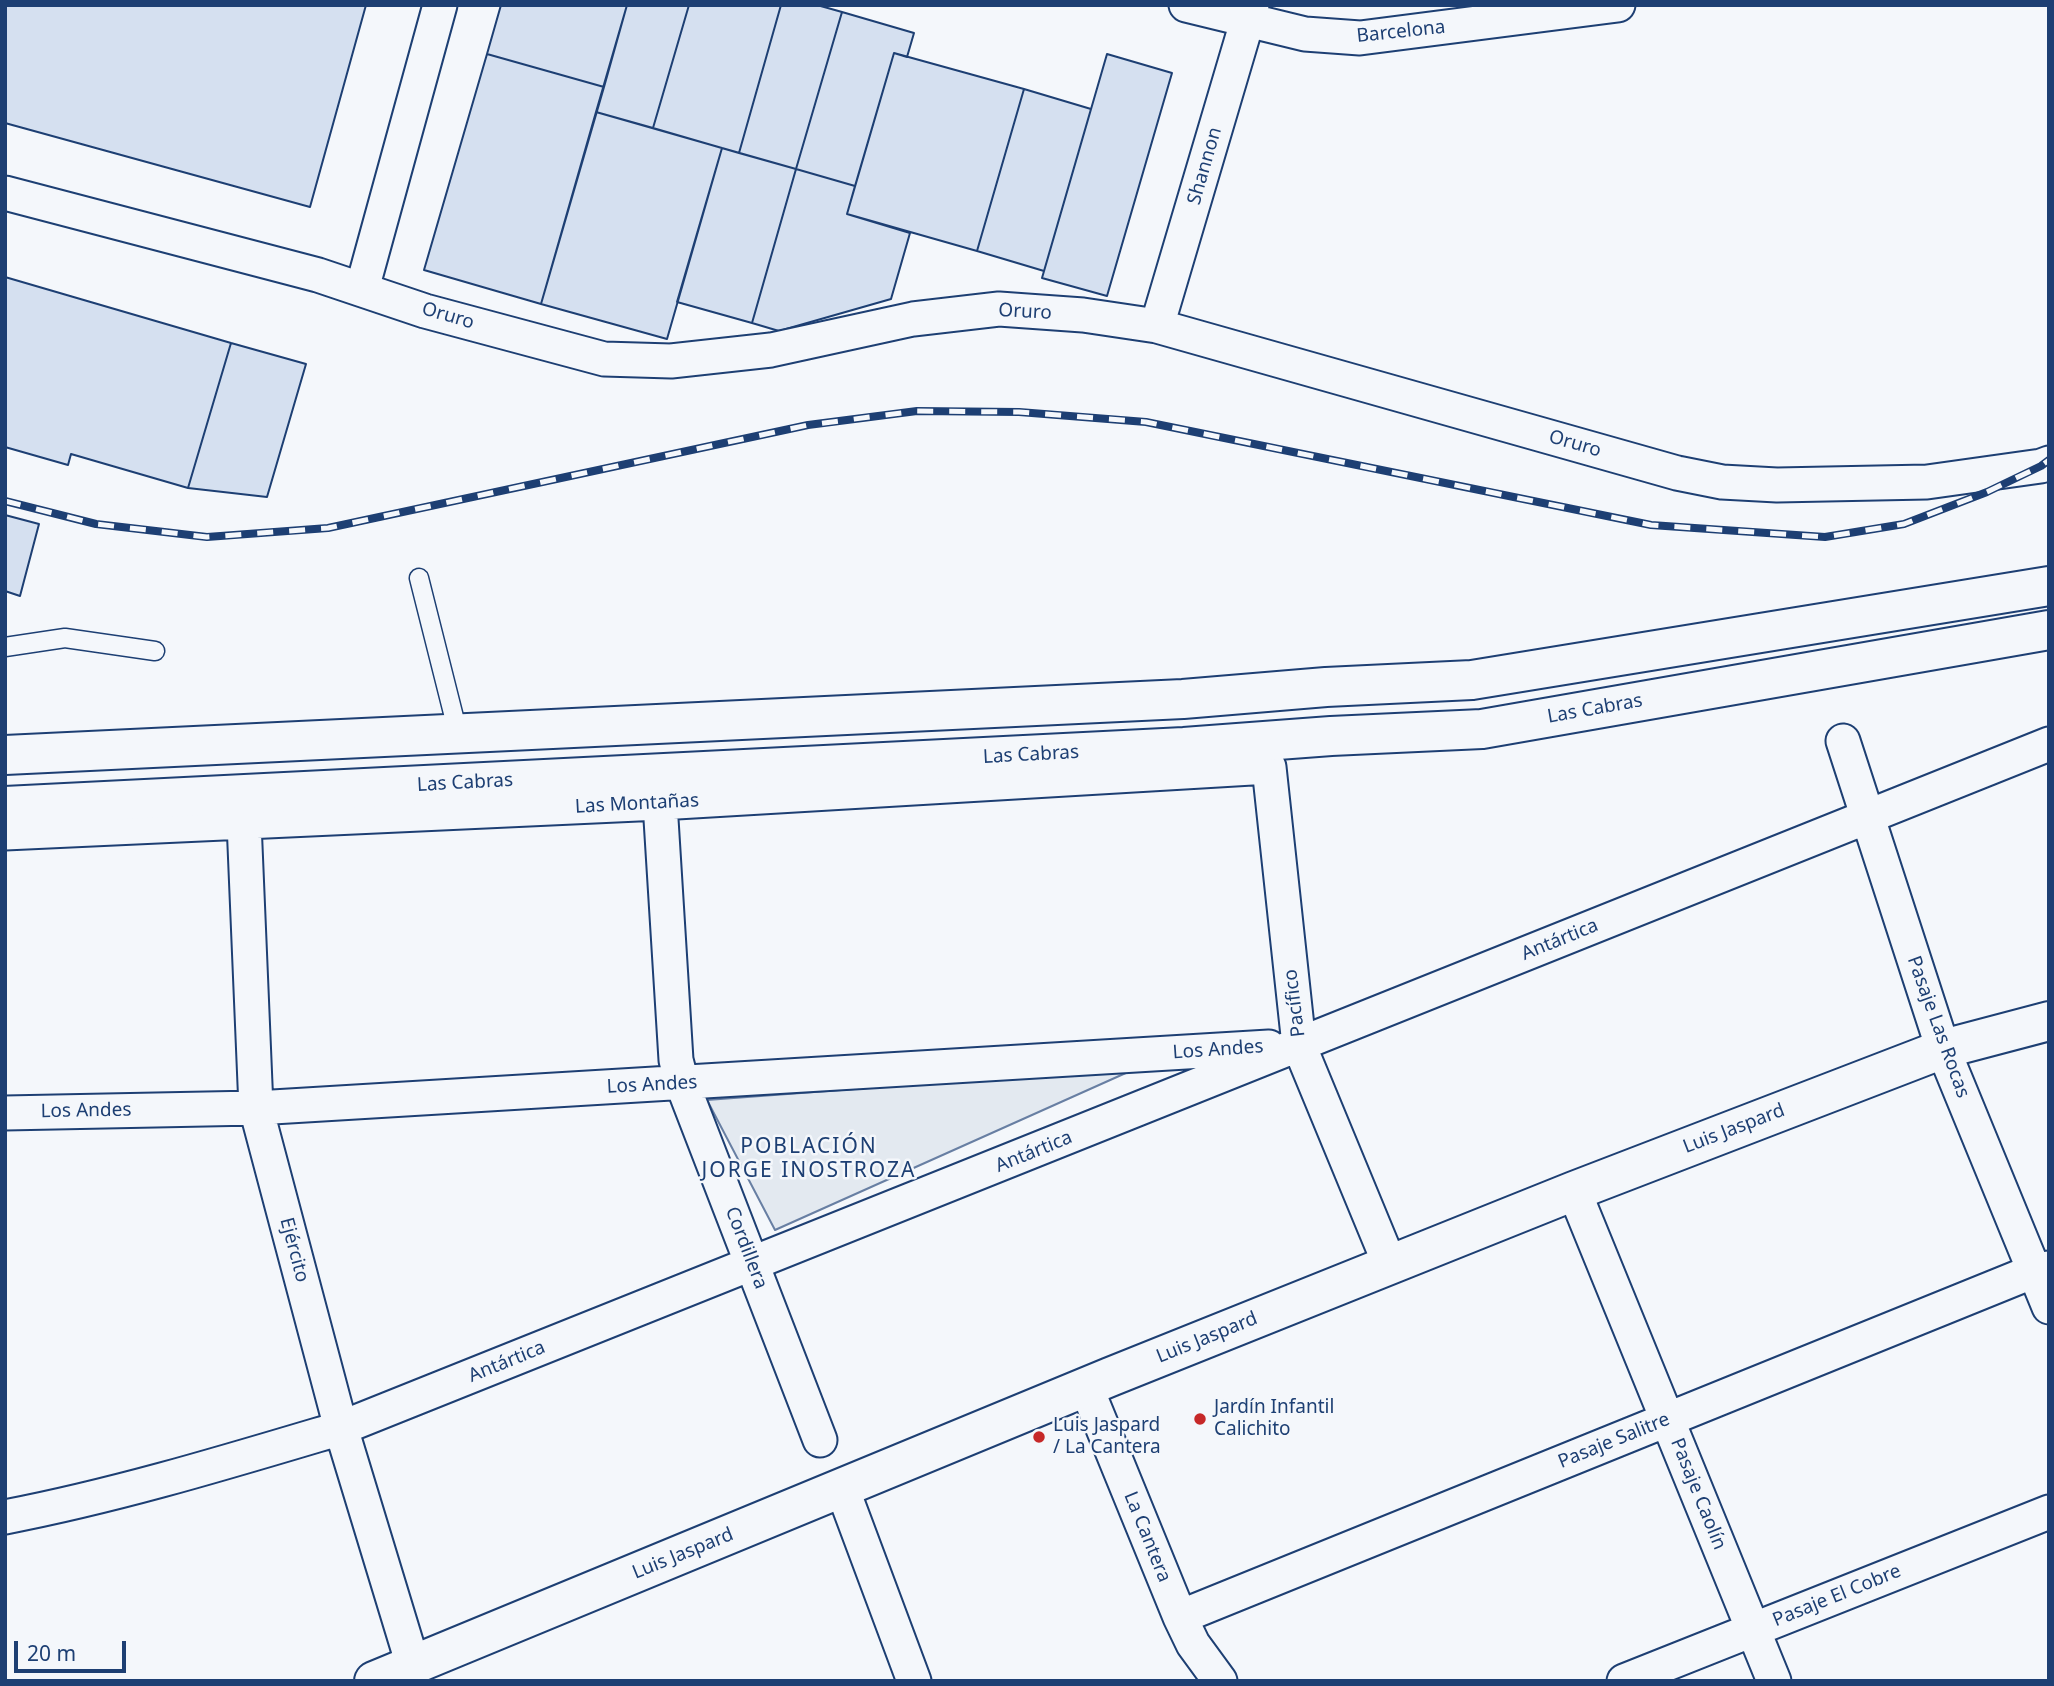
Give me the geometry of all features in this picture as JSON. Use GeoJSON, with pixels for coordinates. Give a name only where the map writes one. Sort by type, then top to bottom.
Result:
{"type":"FeatureCollection","features":[{"type":"Feature","properties":{"kind":"main road"},"geometry":{"type":"LineString","coordinates":[[5,755],[1183,699],[1326,687],[1472,680],[2049,586]]}},
{"type":"Feature","properties":{"kind":"main road","name":"Las Cabras"},"geometry":{"type":"LineString","coordinates":[[5,806],[1184,747],[1331,736],[1482,729],[2049,631]]}},
{"type":"Feature","properties":{"kind":"main road","name":"Luis Jaspard"},"geometry":{"type":"LineString","coordinates":[[374,1681],[1086,1387],[1574,1191],[1943,1049],[2049,1021]]}},
{"type":"Feature","properties":{"kind":"street"},"geometry":{"type":"LineString","coordinates":[[362,289],[440,5]]}},
{"type":"Feature","properties":{"kind":"street","name":"Barcelona"},"geometry":{"type":"LineString","coordinates":[[1186,5],[1250,13],[1305,34],[1360,38],[1618,5]]}},
{"type":"Feature","properties":{"kind":"street","name":"Shannon"},"geometry":{"type":"LineString","coordinates":[[1157,326],[1250,13]]}},
{"type":"Feature","properties":{"kind":"street","name":"Oruro"},"geometry":{"type":"LineString","coordinates":[[5,193],[318,275],[425,311],[604,359],[671,360],[771,350],[913,319],[999,309],[1083,315],[1157,326],[1664,469],[1723,482],[1777,485],[1927,482],[2049,463]]}},
{"type":"Feature","properties":{"kind":"street","name":"Pasaje Las Rocas"},"geometry":{"type":"LineString","coordinates":[[1843,741],[1943,1049],[2041,1270],[2049,1307]]}},
{"type":"Feature","properties":{"kind":"street","name":"Antártica"},"geometry":{"type":"LineString","coordinates":[[5,1517],[222,1464],[341,1428],[2049,744]]}},
{"type":"Feature","properties":{"kind":"street","name":"Las Montañas"},"geometry":{"type":"LineString","coordinates":[[5,833],[660,803],[1269,767]]}},
{"type":"Feature","properties":{"kind":"street","name":"Pacífico"},"geometry":{"type":"LineString","coordinates":[[1269,767],[1299,1045],[1390,1265]]}},
{"type":"Feature","properties":{"kind":"street","name":"Cordillera"},"geometry":{"type":"LineString","coordinates":[[660,803],[676,1060],[682,1083],[820,1440]]}},
{"type":"Feature","properties":{"kind":"street","name":"Ejército"},"geometry":{"type":"LineString","coordinates":[[244,822],[257,1108],[341,1428],[413,1665]]}},
{"type":"Feature","properties":{"kind":"street","name":"Los Andes"},"geometry":{"type":"LineString","coordinates":[[5,1113],[257,1108],[1299,1045]]}},
{"type":"Feature","properties":{"kind":"street","name":"Pasaje Caolín"},"geometry":{"type":"LineString","coordinates":[[1574,1191],[1774,1681]]}},
{"type":"Feature","properties":{"kind":"street","name":"Pasaje Salitre"},"geometry":{"type":"LineString","coordinates":[[1180,1616],[2041,1270]]}},
{"type":"Feature","properties":{"kind":"street","name":"La Cantera"},"geometry":{"type":"LineString","coordinates":[[1086,1387],[1180,1616],[1193,1644],[1220,1681]]}},
{"type":"Feature","properties":{"kind":"street"},"geometry":{"type":"LineString","coordinates":[[842,1488],[914,1681]]}},
{"type":"Feature","properties":{"kind":"street","name":"Pasaje El Cobre"},"geometry":{"type":"LineString","coordinates":[[1625,1681],[2049,1512]]}},
{"type":"Feature","properties":{"kind":"lane"},"geometry":{"type":"LineString","coordinates":[[419,578],[457,733]]}},
{"type":"Feature","properties":{"kind":"lane"},"geometry":{"type":"LineString","coordinates":[[5,647],[65,638],[155,651]]}},
{"type":"Feature","properties":{"kind":"shaded area"},"geometry":{"type":"Polygon","coordinates":[[[1137,1068],[775,1230],[707,1100],[1137,1068]]]}},
{"type":"Feature","properties":{"kind":"building"},"geometry":{"type":"Polygon","coordinates":[[[5,5],[366,5],[310,207],[5,123],[5,5]]]}},
{"type":"Feature","properties":{"kind":"building"},"geometry":{"type":"Polygon","coordinates":[[[501,5],[627,5],[604,87],[487,54],[501,5]]]}},
{"type":"Feature","properties":{"kind":"building"},"geometry":{"type":"Polygon","coordinates":[[[627,5],[689,5],[653,128],[596,112],[627,5]]]}},
{"type":"Feature","properties":{"kind":"building"},"geometry":{"type":"Polygon","coordinates":[[[689,5],[781,5],[739,153],[653,128],[689,5]]]}},
{"type":"Feature","properties":{"kind":"building"},"geometry":{"type":"Polygon","coordinates":[[[781,5],[817,5],[842,12],[796,169],[739,153],[781,5]]]}},
{"type":"Feature","properties":{"kind":"building"},"geometry":{"type":"Polygon","coordinates":[[[842,12],[914,33],[907,57],[894,53],[855,186],[796,169],[842,12]]]}},
{"type":"Feature","properties":{"kind":"building"},"geometry":{"type":"Polygon","coordinates":[[[894,53],[1024,89],[977,251],[847,214],[894,53]]]}},
{"type":"Feature","properties":{"kind":"building"},"geometry":{"type":"Polygon","coordinates":[[[487,54],[604,87],[541,304],[424,270],[487,54]]]}},
{"type":"Feature","properties":{"kind":"building"},"geometry":{"type":"Polygon","coordinates":[[[1107,54],[1172,73],[1107,296],[1042,278],[1107,54]]]}},
{"type":"Feature","properties":{"kind":"building"},"geometry":{"type":"Polygon","coordinates":[[[1024,89],[1091,109],[1044,271],[977,251],[1024,89]]]}},
{"type":"Feature","properties":{"kind":"building"},"geometry":{"type":"Polygon","coordinates":[[[596,112],[722,148],[667,339],[541,304],[596,112]]]}},
{"type":"Feature","properties":{"kind":"building"},"geometry":{"type":"Polygon","coordinates":[[[722,148],[796,169],[752,323],[677,302],[722,148]]]}},
{"type":"Feature","properties":{"kind":"building"},"geometry":{"type":"Polygon","coordinates":[[[796,169],[855,186],[847,214],[910,233],[891,299],[779,331],[752,323],[796,169]]]}},
{"type":"Feature","properties":{"kind":"building"},"geometry":{"type":"Polygon","coordinates":[[[5,277],[231,343],[188,488],[71,454],[68,465],[5,447],[5,277]]]}},
{"type":"Feature","properties":{"kind":"building"},"geometry":{"type":"Polygon","coordinates":[[[231,343],[306,364],[267,497],[188,488],[231,343]]]}},
{"type":"Feature","properties":{"kind":"building"},"geometry":{"type":"Polygon","coordinates":[[[5,515],[39,524],[20,596],[5,591],[5,515]]]}},
{"type":"Feature","properties":{"kind":"railway"},"geometry":{"type":"LineString","coordinates":[[5,501],[96,524],[207,537],[328,528],[808,425],[917,411],[1019,412],[1146,422],[1651,525],[1825,537],[1904,524],[1987,492],[2049,460]]}},
{"type":"Feature","properties":{"kind":"place","name":"Jardín Infantil Calichito"},"geometry":{"type":"Point","coordinates":[1200,1419]}},
{"type":"Feature","properties":{"kind":"place","name":"Luis Jaspard / La Cantera"},"geometry":{"type":"Point","coordinates":[1039,1437]}},
{"type":"Feature","properties":{"kind":"district","name":"POBLACIÓN JORGE INOSTROZA"},"geometry":{"type":"Point","coordinates":[809,1159]}}]}
